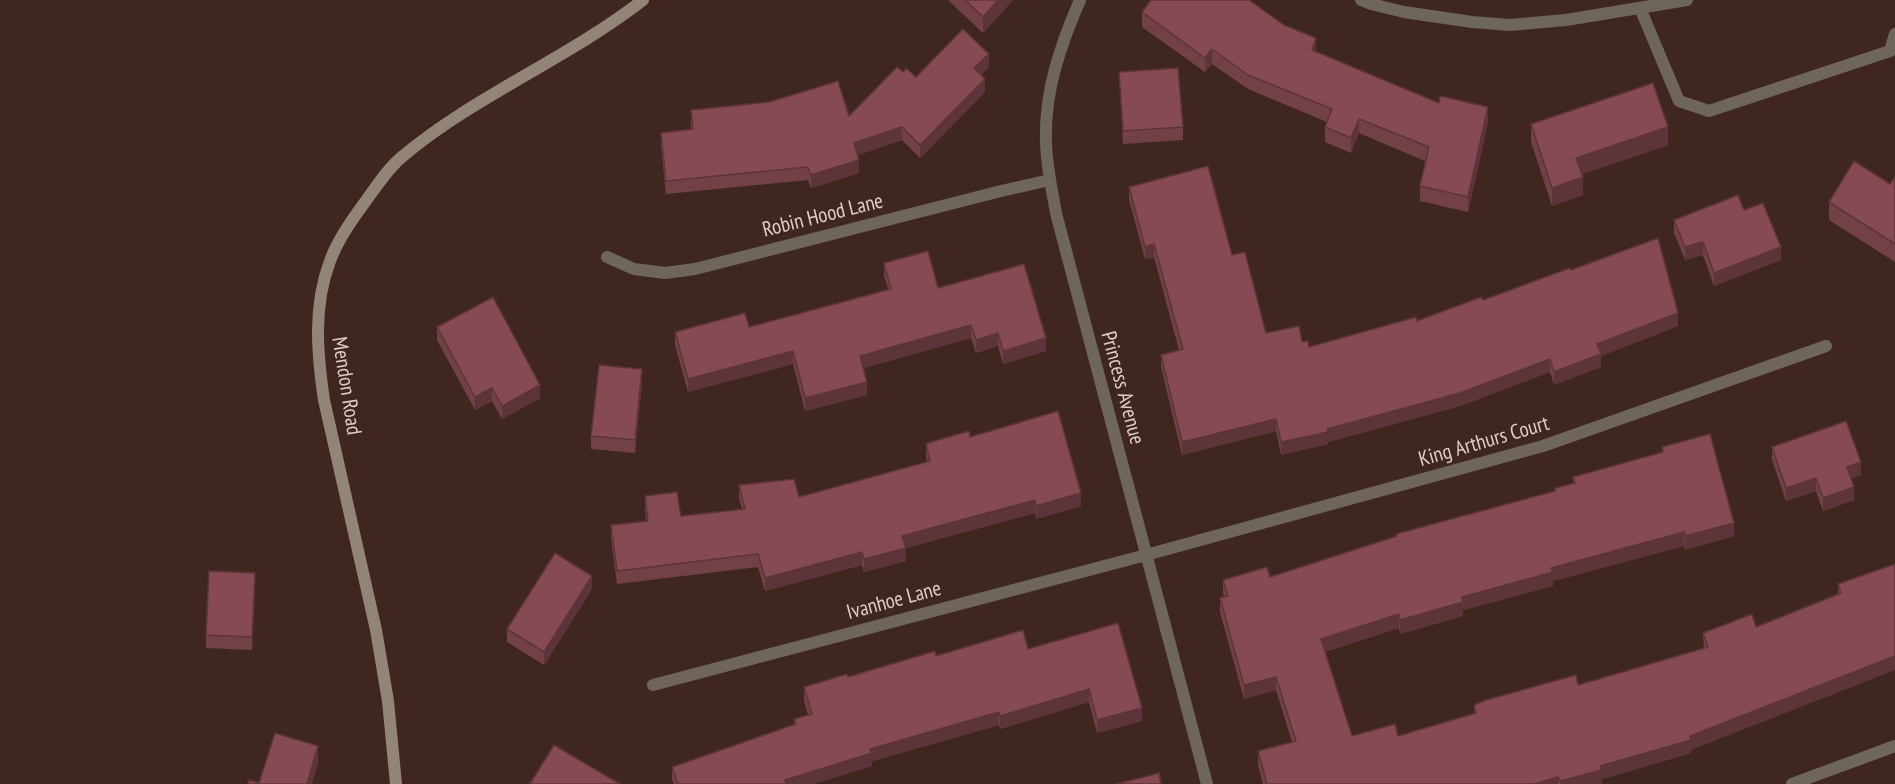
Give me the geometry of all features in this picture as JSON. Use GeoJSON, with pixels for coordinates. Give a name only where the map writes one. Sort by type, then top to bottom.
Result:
{"type":"FeatureCollection","features":[{"type":"Feature","properties":{"kind":"street","name":"Mendon Road"},"geometry":{"type":"LineString","coordinates":[[396,784],[388,701],[376,630],[324,400],[318,363],[317,330],[321,298],[330,261],[346,228],[400,158],[433,133],[582,41],[643,0]]}},
{"type":"Feature","properties":{"kind":"street","name":"Princess Avenue"},"geometry":{"type":"LineString","coordinates":[[1080,0],[1067,29],[1055,66],[1048,104],[1046,143],[1050,180],[1057,217],[1207,784]]}},
{"type":"Feature","properties":{"kind":"street"},"geometry":{"type":"LineString","coordinates":[[1361,0],[1404,12],[1472,22],[1509,24],[1566,20],[1687,0]]}},
{"type":"Feature","properties":{"kind":"street"},"geometry":{"type":"LineString","coordinates":[[1640,9],[1679,101],[1709,111],[1890,51],[1895,34]]}},
{"type":"Feature","properties":{"kind":"street","name":"Robin Hood Lane"},"geometry":{"type":"LineString","coordinates":[[607,257],[634,269],[665,273],[695,269],[1050,180]]}},
{"type":"Feature","properties":{"kind":"street","name":"King Arthurs Court"},"geometry":{"type":"LineString","coordinates":[[1146,555],[1544,446],[1826,346]]}},
{"type":"Feature","properties":{"kind":"street","name":"Ivanhoe Lane"},"geometry":{"type":"LineString","coordinates":[[652,686],[1146,555]]}},
{"type":"Feature","properties":{"kind":"street"},"geometry":{"type":"LineString","coordinates":[[1792,784],[1895,747]]}},
{"type":"Feature","properties":{"kind":"building"},"geometry":{"type":"Polygon","coordinates":[[[965,0],[998,0],[983,17],[965,0]]]}},
{"type":"Feature","properties":{"kind":"building"},"geometry":{"type":"Polygon","coordinates":[[[1151,0],[1249,0],[1284,25],[1316,38],[1312,50],[1439,103],[1440,96],[1488,107],[1468,197],[1420,186],[1429,147],[1359,119],[1351,138],[1325,127],[1332,109],[1248,75],[1212,49],[1205,58],[1142,12],[1151,0]]]}},
{"type":"Feature","properties":{"kind":"building"},"geometry":{"type":"Polygon","coordinates":[[[963,29],[989,54],[974,68],[985,79],[920,145],[902,127],[854,143],[859,160],[811,175],[808,167],[666,181],[661,133],[693,129],[691,110],[769,102],[838,81],[849,116],[897,67],[903,72],[906,68],[916,77],[963,29]]]}},
{"type":"Feature","properties":{"kind":"building"},"geometry":{"type":"Polygon","coordinates":[[[1178,68],[1183,127],[1123,131],[1119,72],[1178,68]]]}},
{"type":"Feature","properties":{"kind":"building"},"geometry":{"type":"Polygon","coordinates":[[[1653,83],[1668,127],[1576,158],[1583,177],[1552,188],[1531,124],[1653,83]]]}},
{"type":"Feature","properties":{"kind":"building"},"geometry":{"type":"Polygon","coordinates":[[[1854,161],[1890,184],[1895,177],[1895,244],[1829,202],[1854,161]]]}},
{"type":"Feature","properties":{"kind":"building"},"geometry":{"type":"Polygon","coordinates":[[[1208,166],[1232,255],[1245,252],[1266,333],[1299,326],[1302,342],[1308,341],[1309,347],[1416,317],[1417,321],[1481,297],[1483,300],[1570,268],[1571,270],[1658,238],[1678,313],[1597,344],[1601,354],[1554,372],[1550,359],[1460,393],[1327,429],[1328,432],[1281,442],[1276,419],[1182,442],[1161,355],[1183,349],[1154,244],[1145,247],[1129,187],[1208,166]]]}},
{"type":"Feature","properties":{"kind":"building"},"geometry":{"type":"Polygon","coordinates":[[[1738,195],[1744,210],[1763,203],[1781,247],[1714,273],[1703,242],[1685,247],[1674,220],[1738,195]]]}},
{"type":"Feature","properties":{"kind":"building"},"geometry":{"type":"Polygon","coordinates":[[[928,251],[938,288],[1024,264],[1046,338],[1003,351],[998,333],[976,340],[971,325],[860,356],[867,382],[805,398],[793,351],[688,379],[675,332],[745,313],[749,327],[891,289],[884,263],[928,251]]]}},
{"type":"Feature","properties":{"kind":"building"},"geometry":{"type":"Polygon","coordinates":[[[493,297],[540,385],[502,406],[492,388],[475,397],[437,327],[493,297]]]}},
{"type":"Feature","properties":{"kind":"building"},"geometry":{"type":"Polygon","coordinates":[[[599,365],[642,369],[635,440],[591,436],[599,365]]]}},
{"type":"Feature","properties":{"kind":"building"},"geometry":{"type":"Polygon","coordinates":[[[1058,411],[1081,493],[1036,506],[1035,500],[902,536],[906,548],[864,559],[862,552],[765,578],[758,554],[617,571],[611,525],[648,521],[645,496],[677,492],[681,516],[745,509],[739,485],[794,479],[799,497],[930,461],[926,444],[931,442],[969,431],[970,437],[1058,411]]]}},
{"type":"Feature","properties":{"kind":"building"},"geometry":{"type":"Polygon","coordinates":[[[1846,421],[1861,462],[1847,467],[1854,487],[1823,498],[1816,478],[1786,488],[1772,447],[1846,421]]]}},
{"type":"Feature","properties":{"kind":"building"},"geometry":{"type":"Polygon","coordinates":[[[1710,434],[1734,523],[1685,536],[1684,532],[1551,568],[1553,572],[1462,597],[1463,602],[1400,620],[1399,614],[1321,639],[1352,736],[1395,724],[1398,736],[1476,713],[1474,705],[1486,700],[1576,675],[1578,685],[1708,647],[1703,633],[1752,614],[1756,627],[1841,593],[1838,584],[1895,564],[1895,656],[1690,736],[1691,740],[1600,766],[1602,770],[1560,781],[1558,777],[1534,784],[1267,784],[1258,751],[1296,741],[1276,677],[1244,685],[1220,598],[1228,596],[1223,580],[1267,567],[1270,577],[1397,536],[1396,534],[1555,491],[1555,488],[1575,483],[1573,477],[1663,452],[1662,447],[1710,434]]]}},
{"type":"Feature","properties":{"kind":"building"},"geometry":{"type":"Polygon","coordinates":[[[555,553],[592,576],[544,652],[507,629],[555,553]]]}},
{"type":"Feature","properties":{"kind":"building"},"geometry":{"type":"Polygon","coordinates":[[[209,571],[255,573],[252,637],[206,635],[209,571]]]}},
{"type":"Feature","properties":{"kind":"building"},"geometry":{"type":"Polygon","coordinates":[[[1118,623],[1142,708],[1097,720],[1089,689],[1000,716],[999,712],[870,749],[872,753],[785,780],[786,784],[678,784],[672,767],[796,724],[794,719],[812,714],[804,687],[847,674],[848,677],[935,651],[936,656],[1023,630],[1028,649],[1118,623]]]}},
{"type":"Feature","properties":{"kind":"building"},"geometry":{"type":"Polygon","coordinates":[[[275,733],[318,746],[307,784],[248,784],[249,780],[259,783],[275,733]]]}},
{"type":"Feature","properties":{"kind":"building"},"geometry":{"type":"Polygon","coordinates":[[[554,745],[620,784],[530,784],[554,745]]]}},
{"type":"Feature","properties":{"kind":"building"},"geometry":{"type":"Polygon","coordinates":[[[1159,773],[1161,784],[1117,784],[1159,773]]]}}]}
